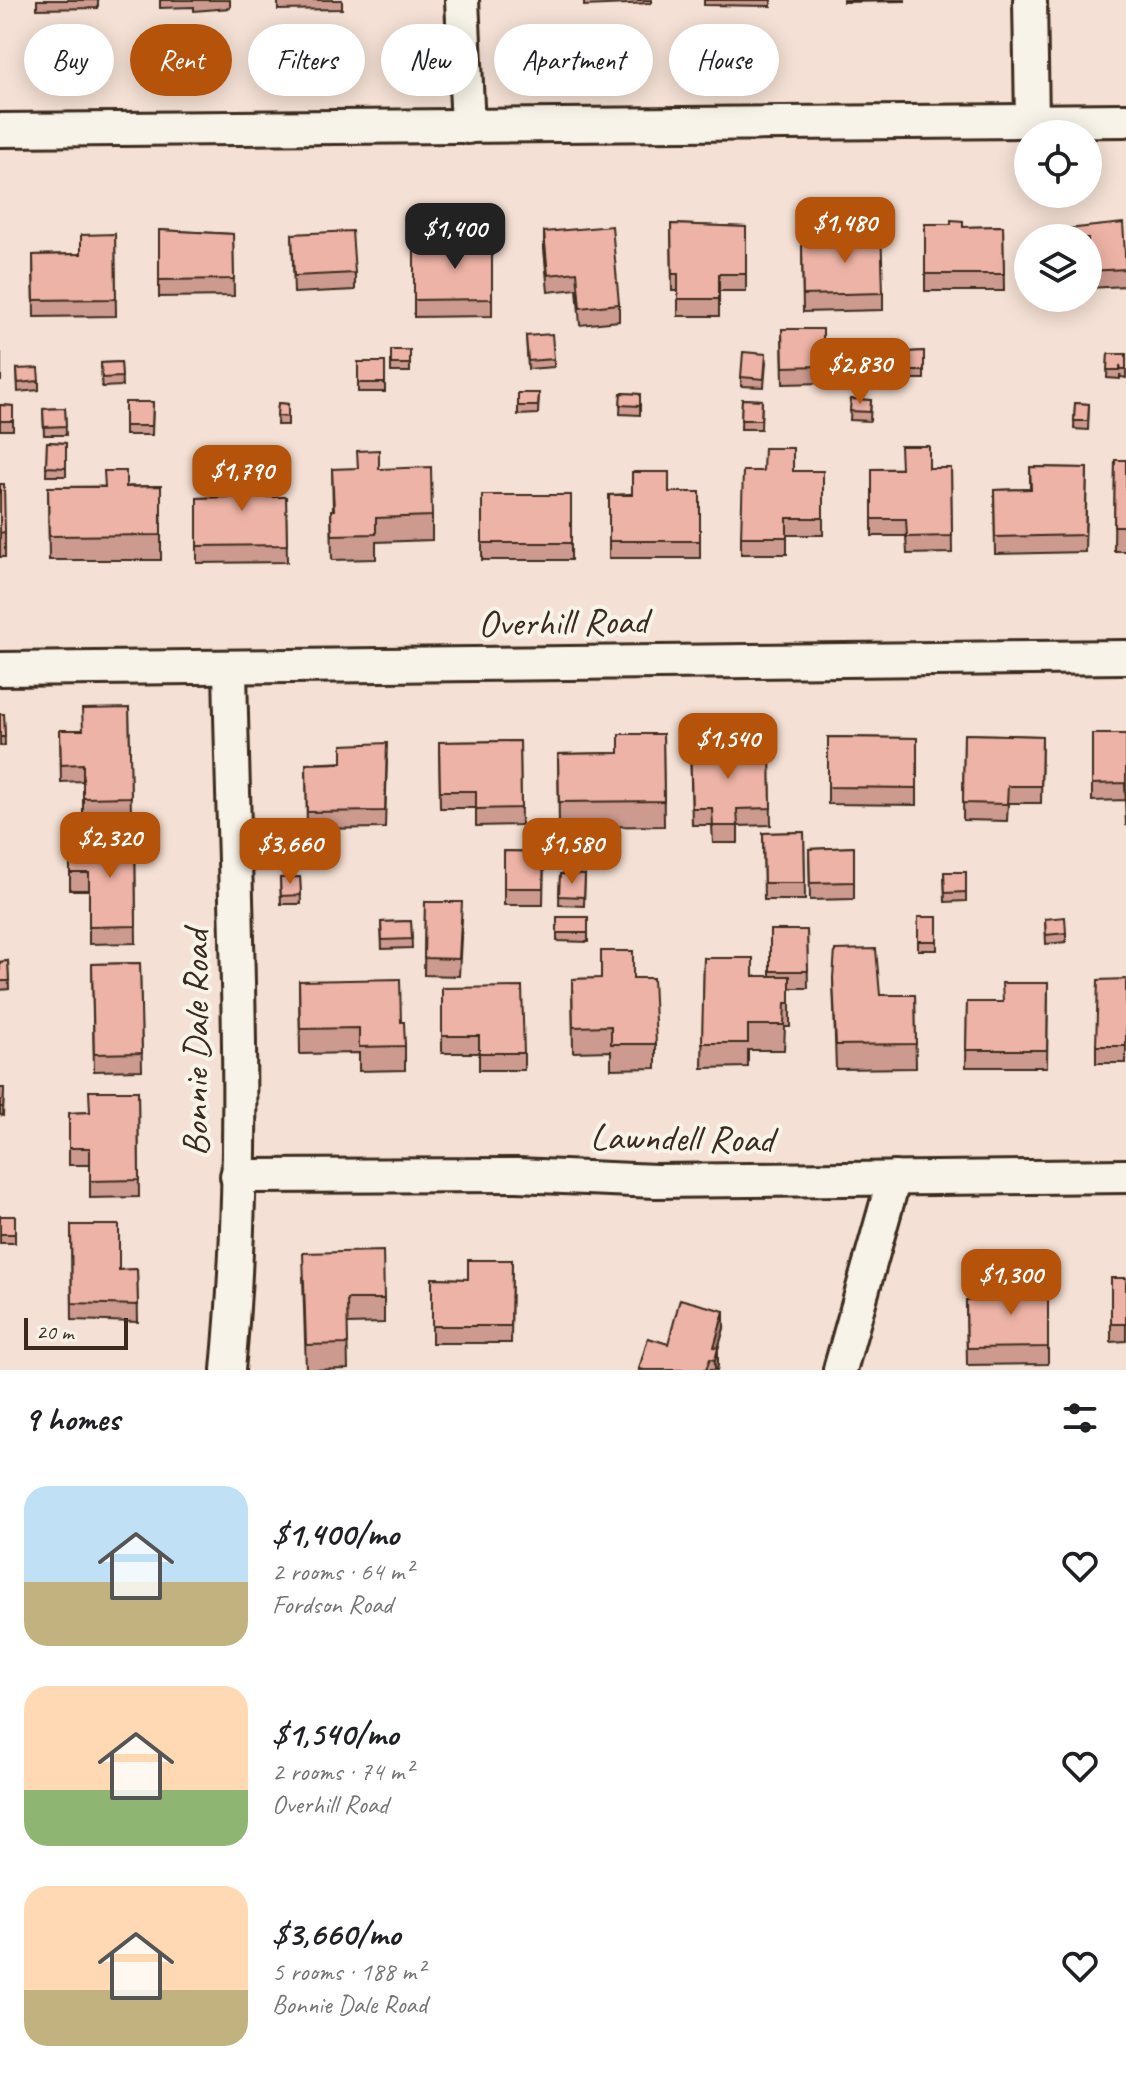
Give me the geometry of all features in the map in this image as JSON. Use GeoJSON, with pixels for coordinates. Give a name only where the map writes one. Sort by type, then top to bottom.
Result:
{"type":"FeatureCollection","features":[{"type":"Feature","properties":{"kind":"street"},"geometry":{"type":"LineString","coordinates":[[462,0],[468,127]]}},
{"type":"Feature","properties":{"kind":"street"},"geometry":{"type":"LineString","coordinates":[[1030,0],[1032,120]]}},
{"type":"Feature","properties":{"kind":"street"},"geometry":{"type":"LineString","coordinates":[[1102,120],[1126,120]]}},
{"type":"Feature","properties":{"kind":"street"},"geometry":{"type":"LineString","coordinates":[[0,130],[1014,121]]}},
{"type":"Feature","properties":{"kind":"street","name":"Overhill Road"},"geometry":{"type":"LineString","coordinates":[[0,669],[1126,657]]}},
{"type":"Feature","properties":{"kind":"street","name":"Bonnie Dale Road"},"geometry":{"type":"LineString","coordinates":[[228,1370],[235,1291],[237,1176],[230,667]]}},
{"type":"Feature","properties":{"kind":"street","name":"Lawndell Road"},"geometry":{"type":"LineString","coordinates":[[237,1176],[517,1175],[656,1181],[1126,1176]]}},
{"type":"Feature","properties":{"kind":"street"},"geometry":{"type":"LineString","coordinates":[[840,1370],[894,1178]]}},
{"type":"Feature","properties":{"kind":"building"},"geometry":{"type":"Polygon","coordinates":[[[951,220],[963,221],[963,227],[1003,226],[1004,274],[925,274],[925,224],[951,224],[951,220]]]}},
{"type":"Feature","properties":{"kind":"building"},"geometry":{"type":"Polygon","coordinates":[[[1123,223],[1126,269],[1102,270],[1102,225],[1123,223]]]}},
{"type":"Feature","properties":{"kind":"building"},"geometry":{"type":"Polygon","coordinates":[[[671,224],[746,227],[746,274],[719,274],[719,299],[678,299],[678,274],[672,274],[671,224]]]}},
{"type":"Feature","properties":{"kind":"building"},"geometry":{"type":"Polygon","coordinates":[[[881,225],[883,293],[803,295],[802,245],[849,243],[848,226],[881,225]]]}},
{"type":"Feature","properties":{"kind":"building"},"geometry":{"type":"Polygon","coordinates":[[[612,226],[619,304],[580,308],[577,272],[548,275],[544,232],[612,226]]]}},
{"type":"Feature","properties":{"kind":"building"},"geometry":{"type":"Polygon","coordinates":[[[159,230],[233,234],[234,279],[159,280],[159,230]]]}},
{"type":"Feature","properties":{"kind":"building"},"geometry":{"type":"Polygon","coordinates":[[[352,231],[355,273],[294,276],[292,234],[352,231]]]}},
{"type":"Feature","properties":{"kind":"building"},"geometry":{"type":"Polygon","coordinates":[[[115,234],[116,299],[34,300],[33,255],[81,254],[81,235],[115,234]]]}},
{"type":"Feature","properties":{"kind":"building"},"geometry":{"type":"Polygon","coordinates":[[[492,235],[492,299],[414,300],[414,250],[460,250],[460,236],[492,235]]]}},
{"type":"Feature","properties":{"kind":"building"},"geometry":{"type":"Polygon","coordinates":[[[782,329],[823,329],[823,366],[783,367],[782,329]]]}},
{"type":"Feature","properties":{"kind":"building"},"geometry":{"type":"Polygon","coordinates":[[[552,334],[554,359],[528,361],[526,336],[552,334]]]}},
{"type":"Feature","properties":{"kind":"building"},"geometry":{"type":"Polygon","coordinates":[[[391,350],[410,350],[410,364],[391,364],[391,350]]]}},
{"type":"Feature","properties":{"kind":"building"},"geometry":{"type":"Polygon","coordinates":[[[924,351],[924,371],[908,371],[908,352],[924,351]]]}},
{"type":"Feature","properties":{"kind":"building"},"geometry":{"type":"Polygon","coordinates":[[[743,352],[766,354],[764,379],[741,377],[743,352]]]}},
{"type":"Feature","properties":{"kind":"building"},"geometry":{"type":"Polygon","coordinates":[[[1108,354],[1126,354],[1126,369],[1121,369],[1120,365],[1120,370],[1107,370],[1108,354]]]}},
{"type":"Feature","properties":{"kind":"building"},"geometry":{"type":"Polygon","coordinates":[[[121,362],[122,377],[102,378],[101,363],[121,362]]]}},
{"type":"Feature","properties":{"kind":"building"},"geometry":{"type":"Polygon","coordinates":[[[358,362],[385,362],[385,383],[358,383],[358,362]]]}},
{"type":"Feature","properties":{"kind":"building"},"geometry":{"type":"Polygon","coordinates":[[[879,362],[898,362],[898,379],[879,379],[879,362]]]}},
{"type":"Feature","properties":{"kind":"building"},"geometry":{"type":"Polygon","coordinates":[[[38,368],[39,381],[18,383],[17,369],[38,368]]]}},
{"type":"Feature","properties":{"kind":"building"},"geometry":{"type":"Polygon","coordinates":[[[518,393],[539,393],[538,406],[518,406],[518,393]]]}},
{"type":"Feature","properties":{"kind":"building"},"geometry":{"type":"Polygon","coordinates":[[[621,393],[640,394],[640,406],[620,405],[621,393]]]}},
{"type":"Feature","properties":{"kind":"building"},"geometry":{"type":"Polygon","coordinates":[[[742,399],[762,400],[761,420],[741,420],[742,399]]]}},
{"type":"Feature","properties":{"kind":"building"},"geometry":{"type":"Polygon","coordinates":[[[851,399],[871,400],[870,412],[850,411],[851,399]]]}},
{"type":"Feature","properties":{"kind":"building"},"geometry":{"type":"Polygon","coordinates":[[[125,402],[153,402],[152,426],[125,426],[125,402]]]}},
{"type":"Feature","properties":{"kind":"building"},"geometry":{"type":"Polygon","coordinates":[[[278,403],[288,404],[288,417],[277,416],[278,403]]]}},
{"type":"Feature","properties":{"kind":"building"},"geometry":{"type":"Polygon","coordinates":[[[1075,403],[1089,404],[1088,421],[1074,421],[1075,403]]]}},
{"type":"Feature","properties":{"kind":"building"},"geometry":{"type":"Polygon","coordinates":[[[0,405],[13,406],[13,421],[0,421],[0,405]]]}},
{"type":"Feature","properties":{"kind":"building"},"geometry":{"type":"Polygon","coordinates":[[[65,408],[66,426],[44,427],[43,409],[65,408]]]}},
{"type":"Feature","properties":{"kind":"building"},"geometry":{"type":"Polygon","coordinates":[[[47,442],[66,443],[66,468],[46,467],[47,442]]]}},
{"type":"Feature","properties":{"kind":"building"},"geometry":{"type":"Polygon","coordinates":[[[900,446],[929,446],[929,468],[951,468],[952,536],[907,537],[906,519],[872,519],[872,469],[901,469],[900,446]]]}},
{"type":"Feature","properties":{"kind":"building"},"geometry":{"type":"Polygon","coordinates":[[[764,448],[793,448],[793,471],[823,471],[823,518],[787,518],[787,537],[741,537],[743,471],[763,471],[764,448]]]}},
{"type":"Feature","properties":{"kind":"building"},"geometry":{"type":"Polygon","coordinates":[[[379,450],[379,469],[431,467],[432,516],[376,518],[376,534],[332,535],[332,469],[358,468],[357,451],[379,450]]]}},
{"type":"Feature","properties":{"kind":"building"},"geometry":{"type":"Polygon","coordinates":[[[1115,460],[1126,460],[1126,526],[1114,526],[1115,460]]]}},
{"type":"Feature","properties":{"kind":"building"},"geometry":{"type":"Polygon","coordinates":[[[222,465],[259,465],[259,497],[286,497],[287,545],[197,546],[197,498],[229,497],[229,488],[223,488],[222,465]]]}},
{"type":"Feature","properties":{"kind":"building"},"geometry":{"type":"Polygon","coordinates":[[[1030,467],[1087,468],[1085,535],[995,537],[994,490],[1031,489],[1030,467]]]}},
{"type":"Feature","properties":{"kind":"building"},"geometry":{"type":"Polygon","coordinates":[[[104,471],[126,471],[126,487],[161,486],[161,535],[49,536],[48,487],[105,487],[104,471]]]}},
{"type":"Feature","properties":{"kind":"building"},"geometry":{"type":"Polygon","coordinates":[[[632,472],[669,472],[669,492],[700,492],[700,541],[609,541],[609,495],[632,495],[632,472]]]}},
{"type":"Feature","properties":{"kind":"building"},"geometry":{"type":"Polygon","coordinates":[[[0,484],[4,484],[5,532],[0,533],[0,484]]]}},
{"type":"Feature","properties":{"kind":"building"},"geometry":{"type":"Polygon","coordinates":[[[482,495],[571,495],[571,543],[482,543],[482,495]]]}},
{"type":"Feature","properties":{"kind":"building"},"geometry":{"type":"Polygon","coordinates":[[[129,708],[131,797],[83,798],[83,764],[61,765],[60,730],[83,730],[82,709],[129,708]]]}},
{"type":"Feature","properties":{"kind":"building"},"geometry":{"type":"Polygon","coordinates":[[[0,714],[4,714],[5,737],[0,737],[0,714]]]}},
{"type":"Feature","properties":{"kind":"building"},"geometry":{"type":"Polygon","coordinates":[[[619,734],[663,734],[664,801],[559,802],[558,754],[619,753],[619,734]]]}},
{"type":"Feature","properties":{"kind":"building"},"geometry":{"type":"Polygon","coordinates":[[[964,734],[1042,736],[1041,786],[1008,786],[1007,804],[963,803],[964,734]]]}},
{"type":"Feature","properties":{"kind":"building"},"geometry":{"type":"Polygon","coordinates":[[[1092,734],[1126,734],[1126,809],[1125,783],[1092,784],[1092,734]]]}},
{"type":"Feature","properties":{"kind":"building"},"geometry":{"type":"Polygon","coordinates":[[[828,737],[917,738],[917,788],[828,787],[828,737]]]}},
{"type":"Feature","properties":{"kind":"building"},"geometry":{"type":"Polygon","coordinates":[[[733,740],[733,758],[770,757],[771,808],[737,809],[738,826],[713,826],[712,808],[692,808],[690,741],[733,740]]]}},
{"type":"Feature","properties":{"kind":"building"},"geometry":{"type":"Polygon","coordinates":[[[520,741],[521,808],[476,809],[476,791],[440,791],[439,742],[520,741]]]}},
{"type":"Feature","properties":{"kind":"building"},"geometry":{"type":"Polygon","coordinates":[[[387,743],[385,811],[307,812],[306,764],[342,763],[342,745],[387,743]]]}},
{"type":"Feature","properties":{"kind":"building"},"geometry":{"type":"Polygon","coordinates":[[[804,832],[805,883],[764,883],[763,833],[804,832]]]}},
{"type":"Feature","properties":{"kind":"building"},"geometry":{"type":"Polygon","coordinates":[[[87,836],[135,836],[136,926],[89,927],[89,873],[70,873],[70,858],[88,858],[87,836]]]}},
{"type":"Feature","properties":{"kind":"building"},"geometry":{"type":"Polygon","coordinates":[[[854,847],[854,882],[810,883],[809,849],[854,847]]]}},
{"type":"Feature","properties":{"kind":"building"},"geometry":{"type":"Polygon","coordinates":[[[504,851],[544,852],[543,888],[504,888],[504,851]]]}},
{"type":"Feature","properties":{"kind":"building"},"geometry":{"type":"Polygon","coordinates":[[[944,872],[966,872],[966,892],[945,893],[944,872]]]}},
{"type":"Feature","properties":{"kind":"building"},"geometry":{"type":"Polygon","coordinates":[[[560,874],[585,875],[584,897],[559,896],[560,874]]]}},
{"type":"Feature","properties":{"kind":"building"},"geometry":{"type":"Polygon","coordinates":[[[300,877],[301,895],[281,896],[280,878],[300,877]]]}},
{"type":"Feature","properties":{"kind":"building"},"geometry":{"type":"Polygon","coordinates":[[[425,902],[462,902],[459,959],[424,958],[425,902]]]}},
{"type":"Feature","properties":{"kind":"building"},"geometry":{"type":"Polygon","coordinates":[[[557,917],[588,917],[588,933],[557,933],[557,917]]]}},
{"type":"Feature","properties":{"kind":"building"},"geometry":{"type":"Polygon","coordinates":[[[918,917],[937,917],[937,941],[918,941],[918,917]]]}},
{"type":"Feature","properties":{"kind":"building"},"geometry":{"type":"Polygon","coordinates":[[[1065,917],[1066,933],[1046,935],[1045,919],[1065,917]]]}},
{"type":"Feature","properties":{"kind":"building"},"geometry":{"type":"Polygon","coordinates":[[[411,921],[412,939],[382,940],[381,922],[411,921]]]}},
{"type":"Feature","properties":{"kind":"building"},"geometry":{"type":"Polygon","coordinates":[[[770,930],[807,930],[808,971],[770,971],[770,930]]]}},
{"type":"Feature","properties":{"kind":"building"},"geometry":{"type":"Polygon","coordinates":[[[876,949],[880,995],[915,995],[916,1044],[836,1045],[835,950],[876,949]]]}},
{"type":"Feature","properties":{"kind":"building"},"geometry":{"type":"Polygon","coordinates":[[[601,951],[633,951],[633,978],[653,978],[656,1044],[611,1044],[611,1026],[573,1027],[572,979],[601,978],[601,951]]]}},
{"type":"Feature","properties":{"kind":"building"},"geometry":{"type":"Polygon","coordinates":[[[704,958],[753,958],[753,976],[790,976],[790,1003],[785,1003],[784,1025],[748,1025],[748,1043],[702,1043],[704,958]]]}},
{"type":"Feature","properties":{"kind":"building"},"geometry":{"type":"Polygon","coordinates":[[[8,961],[9,981],[0,981],[0,962],[8,961]]]}},
{"type":"Feature","properties":{"kind":"building"},"geometry":{"type":"Polygon","coordinates":[[[140,963],[142,1053],[94,1054],[92,964],[140,963]]]}},
{"type":"Feature","properties":{"kind":"building"},"geometry":{"type":"Polygon","coordinates":[[[400,979],[405,1046],[359,1047],[359,1028],[300,1029],[299,981],[400,979]]]}},
{"type":"Feature","properties":{"kind":"building"},"geometry":{"type":"Polygon","coordinates":[[[1126,979],[1126,1046],[1096,1046],[1098,980],[1126,979]]]}},
{"type":"Feature","properties":{"kind":"building"},"geometry":{"type":"Polygon","coordinates":[[[1002,983],[1048,983],[1047,1050],[966,1050],[967,1002],[1003,1002],[1002,983]]]}},
{"type":"Feature","properties":{"kind":"building"},"geometry":{"type":"Polygon","coordinates":[[[522,987],[524,1053],[479,1053],[479,1036],[442,1036],[442,988],[522,987]]]}},
{"type":"Feature","properties":{"kind":"building"},"geometry":{"type":"Polygon","coordinates":[[[0,1088],[4,1088],[3,1107],[0,1107],[0,1088]]]}},
{"type":"Feature","properties":{"kind":"building"},"geometry":{"type":"Polygon","coordinates":[[[89,1091],[138,1091],[139,1180],[90,1181],[90,1148],[69,1148],[69,1113],[90,1112],[89,1091]]]}},
{"type":"Feature","properties":{"kind":"building"},"geometry":{"type":"Polygon","coordinates":[[[0,1216],[15,1216],[15,1234],[0,1234],[0,1216]]]}},
{"type":"Feature","properties":{"kind":"building"},"geometry":{"type":"Polygon","coordinates":[[[71,1225],[119,1225],[119,1270],[137,1269],[138,1305],[72,1303],[71,1225]]]}},
{"type":"Feature","properties":{"kind":"building"},"geometry":{"type":"Polygon","coordinates":[[[383,1251],[384,1299],[347,1299],[348,1344],[306,1345],[303,1253],[383,1251]]]}},
{"type":"Feature","properties":{"kind":"building"},"geometry":{"type":"Polygon","coordinates":[[[468,1260],[512,1260],[511,1326],[432,1326],[432,1278],[468,1279],[468,1260]]]}},
{"type":"Feature","properties":{"kind":"building"},"geometry":{"type":"Polygon","coordinates":[[[1111,1278],[1126,1278],[1126,1324],[1111,1324],[1111,1278]]]}},
{"type":"Feature","properties":{"kind":"building"},"geometry":{"type":"Polygon","coordinates":[[[1004,1280],[1048,1280],[1048,1347],[967,1348],[966,1300],[1004,1299],[1004,1280]]]}},
{"type":"Feature","properties":{"kind":"building"},"geometry":{"type":"Polygon","coordinates":[[[680,1299],[724,1311],[714,1347],[718,1348],[715,1360],[710,1359],[706,1370],[639,1369],[648,1338],[668,1344],[680,1299]]]}}]}
